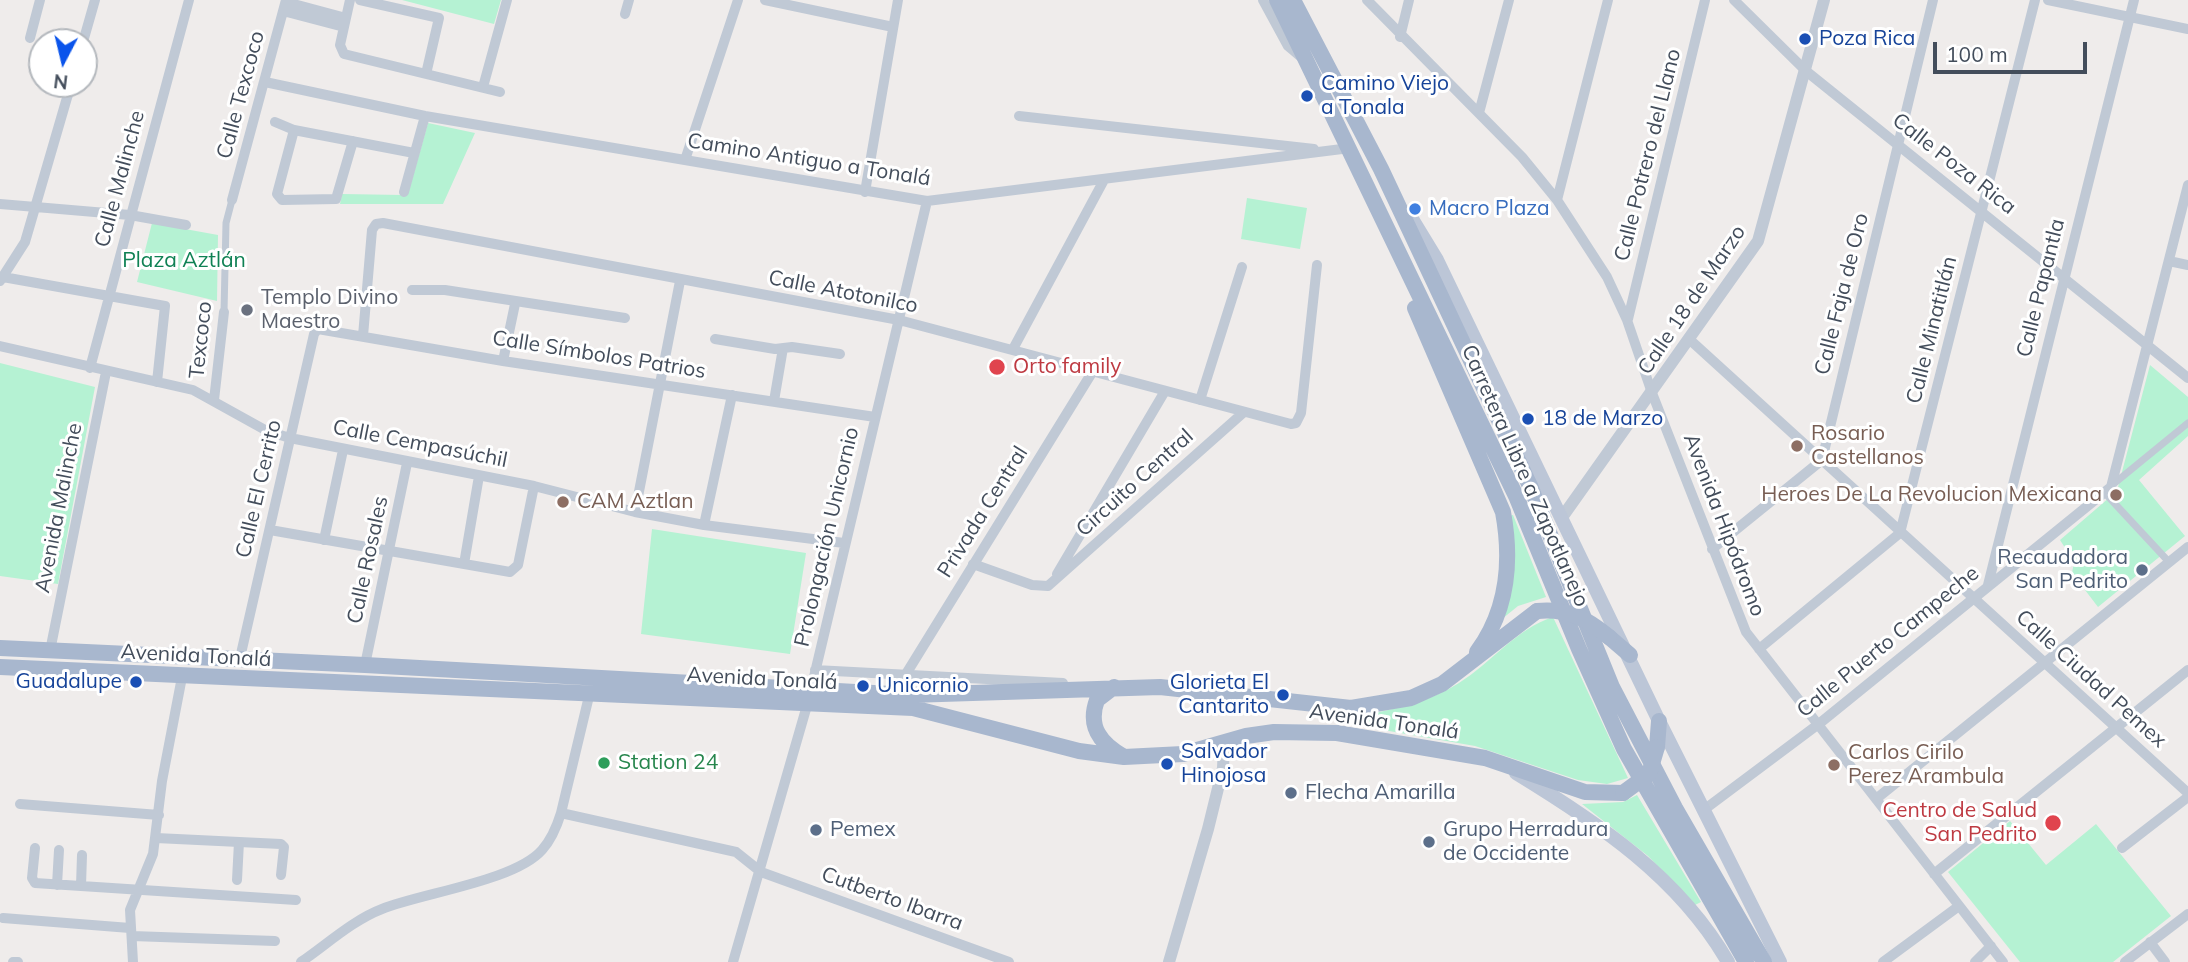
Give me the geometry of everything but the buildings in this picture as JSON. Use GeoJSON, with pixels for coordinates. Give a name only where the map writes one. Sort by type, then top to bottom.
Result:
{"type":"FeatureCollection","features":[{"type":"Feature","properties":{"kind":"main road","name":"Carretera Libre a Zapotlanejo"},"geometry":{"type":"LineString","coordinates":[[1277,0],[1516,496],[1624,749],[1746,962]]}},
{"type":"Feature","properties":{"kind":"main road","name":"Carretera Libre a Zapotlanejo"},"geometry":{"type":"LineString","coordinates":[[1293,0],[1381,169],[1531,488],[1612,687],[1675,808],[1764,962]]}},
{"type":"Feature","properties":{"kind":"main road"},"geometry":{"type":"LineString","coordinates":[[1352,154],[1361,188],[1503,512],[1509,545],[1508,578],[1491,628],[1467,665]]}},
{"type":"Feature","properties":{"kind":"main road","name":"Carretera Libre a Zapotlanejo"},"geometry":{"type":"LineString","coordinates":[[1381,169],[1437,260],[1630,655],[1659,721],[1780,962]]}},
{"type":"Feature","properties":{"kind":"main road","name":"Avenida Tonalá"},"geometry":{"type":"LineString","coordinates":[[0,667],[182,677],[590,692],[809,696],[1160,687],[1351,708],[1411,698],[1442,684],[1537,611],[1557,609],[1575,614],[1630,655]]}},
{"type":"Feature","properties":{"kind":"main road","name":"Avenida Tonalá"},"geometry":{"type":"LineString","coordinates":[[0,648],[365,665],[809,696],[932,711],[1079,751],[1124,757],[1183,754],[1224,745],[1246,736],[1337,733],[1485,758],[1585,792],[1623,793],[1643,781],[1657,747],[1659,721]]}},
{"type":"Feature","properties":{"kind":"main road"},"geometry":{"type":"LineString","coordinates":[[1106,687],[1097,700],[1093,721],[1101,740],[1124,757]]}},
{"type":"Feature","properties":{"kind":"main road"},"geometry":{"type":"LineString","coordinates":[[1509,768],[1608,831],[1653,869],[1698,917],[1728,962]]}},
{"type":"Feature","properties":{"kind":"street"},"geometry":{"type":"LineString","coordinates":[[33,28],[40,0]]}},
{"type":"Feature","properties":{"kind":"street"},"geometry":{"type":"LineString","coordinates":[[87,28],[95,0]]}},
{"type":"Feature","properties":{"kind":"street","name":"Calle Malinche"},"geometry":{"type":"LineString","coordinates":[[90,368],[188,0]]}},
{"type":"Feature","properties":{"kind":"street"},"geometry":{"type":"LineString","coordinates":[[350,0],[340,45],[344,54],[500,92]]}},
{"type":"Feature","properties":{"kind":"street"},"geometry":{"type":"LineString","coordinates":[[360,0],[439,18],[426,75]]}},
{"type":"Feature","properties":{"kind":"street"},"geometry":{"type":"LineString","coordinates":[[483,87],[508,0]]}},
{"type":"Feature","properties":{"kind":"street"},"geometry":{"type":"LineString","coordinates":[[625,13],[629,0]]}},
{"type":"Feature","properties":{"kind":"street"},"geometry":{"type":"LineString","coordinates":[[685,160],[738,0]]}},
{"type":"Feature","properties":{"kind":"street"},"geometry":{"type":"LineString","coordinates":[[765,0],[893,27]]}},
{"type":"Feature","properties":{"kind":"street"},"geometry":{"type":"LineString","coordinates":[[820,11],[824,0]]}},
{"type":"Feature","properties":{"kind":"street"},"geometry":{"type":"LineString","coordinates":[[865,192],[898,0]]}},
{"type":"Feature","properties":{"kind":"street"},"geometry":{"type":"LineString","coordinates":[[1263,0],[1288,46],[1304,60]]}},
{"type":"Feature","properties":{"kind":"street","name":"Avenida Hipódromo"},"geometry":{"type":"LineString","coordinates":[[1367,0],[1400,37],[1522,157],[1557,200],[1607,277],[1628,320],[1652,393],[1735,612],[1759,649],[1820,723],[2003,962]]}},
{"type":"Feature","properties":{"kind":"street"},"geometry":{"type":"LineString","coordinates":[[1400,37],[1409,0]]}},
{"type":"Feature","properties":{"kind":"street"},"geometry":{"type":"LineString","coordinates":[[1479,113],[1509,0]]}},
{"type":"Feature","properties":{"kind":"street"},"geometry":{"type":"LineString","coordinates":[[1557,200],[1608,0]]}},
{"type":"Feature","properties":{"kind":"street","name":"Calle Potrero del Llano"},"geometry":{"type":"LineString","coordinates":[[1628,320],[1705,0]]}},
{"type":"Feature","properties":{"kind":"street","name":"Calle Poza Rica"},"geometry":{"type":"LineString","coordinates":[[1734,0],[1806,71],[2188,379]]}},
{"type":"Feature","properties":{"kind":"street","name":"Calle 18 de Marzo"},"geometry":{"type":"LineString","coordinates":[[1563,516],[1758,241],[1824,0]]}},
{"type":"Feature","properties":{"kind":"street","name":"Calle Faja de Oro"},"geometry":{"type":"LineString","coordinates":[[1822,460],[1933,0]]}},
{"type":"Feature","properties":{"kind":"street","name":"Calle Minatitlán"},"geometry":{"type":"LineString","coordinates":[[1900,533],[2035,0]]}},
{"type":"Feature","properties":{"kind":"street"},"geometry":{"type":"LineString","coordinates":[[2048,0],[2188,29]]}},
{"type":"Feature","properties":{"kind":"street","name":"Calle Papantla"},"geometry":{"type":"LineString","coordinates":[[1988,585],[2134,0]]}},
{"type":"Feature","properties":{"kind":"street"},"geometry":{"type":"LineString","coordinates":[[285,5],[345,22]]}},
{"type":"Feature","properties":{"kind":"street","name":"Calle Texcoco"},"geometry":{"type":"LineString","coordinates":[[232,200],[285,5]]}},
{"type":"Feature","properties":{"kind":"street","name":"Camino Antiguo a Tonalá"},"geometry":{"type":"LineString","coordinates":[[265,82],[425,116],[927,201],[1329,150],[1352,154]]}},
{"type":"Feature","properties":{"kind":"street"},"geometry":{"type":"LineString","coordinates":[[67,98],[25,242],[2,279],[165,306],[157,382]]}},
{"type":"Feature","properties":{"kind":"street"},"geometry":{"type":"LineString","coordinates":[[404,192],[425,116]]}},
{"type":"Feature","properties":{"kind":"street"},"geometry":{"type":"LineString","coordinates":[[1019,116],[1329,150]]}},
{"type":"Feature","properties":{"kind":"street"},"geometry":{"type":"LineString","coordinates":[[275,122],[295,130],[414,153]]}},
{"type":"Feature","properties":{"kind":"street"},"geometry":{"type":"LineString","coordinates":[[295,130],[278,190],[279,199],[336,199],[353,141]]}},
{"type":"Feature","properties":{"kind":"street"},"geometry":{"type":"LineString","coordinates":[[1013,349],[1104,180]]}},
{"type":"Feature","properties":{"kind":"street"},"geometry":{"type":"LineString","coordinates":[[2108,489],[2188,185]]}},
{"type":"Feature","properties":{"kind":"street","name":"Texcoco"},"geometry":{"type":"LineString","coordinates":[[214,400],[225,312],[226,223],[232,200]]}},
{"type":"Feature","properties":{"kind":"street","name":"Prolongación Unicornio"},"geometry":{"type":"LineString","coordinates":[[733,962],[761,872],[809,696],[927,201]]}},
{"type":"Feature","properties":{"kind":"street"},"geometry":{"type":"LineString","coordinates":[[0,204],[130,215],[186,225]]}},
{"type":"Feature","properties":{"kind":"street","name":"Calle Atotonilco"},"geometry":{"type":"LineString","coordinates":[[363,335],[372,230],[376,224],[899,320],[1286,423],[1296,423],[1302,401],[1317,265]]}},
{"type":"Feature","properties":{"kind":"street"},"geometry":{"type":"LineString","coordinates":[[2169,261],[2188,265]]}},
{"type":"Feature","properties":{"kind":"street"},"geometry":{"type":"LineString","coordinates":[[1200,400],[1242,267]]}},
{"type":"Feature","properties":{"kind":"street"},"geometry":{"type":"LineString","coordinates":[[635,512],[680,281]]}},
{"type":"Feature","properties":{"kind":"street"},"geometry":{"type":"LineString","coordinates":[[412,290],[445,290],[514,303],[625,318]]}},
{"type":"Feature","properties":{"kind":"street"},"geometry":{"type":"LineString","coordinates":[[503,361],[514,303]]}},
{"type":"Feature","properties":{"kind":"street","name":"Calle Símbolos Patrios"},"geometry":{"type":"LineString","coordinates":[[318,329],[503,361],[875,417]]}},
{"type":"Feature","properties":{"kind":"street","name":"Calle El Cerrito"},"geometry":{"type":"LineString","coordinates":[[240,658],[314,334],[318,329]]}},
{"type":"Feature","properties":{"kind":"street"},"geometry":{"type":"LineString","coordinates":[[715,339],[840,354]]}},
{"type":"Feature","properties":{"kind":"street","name":"Calle Ciudad Pemex"},"geometry":{"type":"LineString","coordinates":[[1689,339],[2188,795]]}},
{"type":"Feature","properties":{"kind":"street","name":"Calle Cempasúchil"},"geometry":{"type":"LineString","coordinates":[[0,346],[194,390],[267,431],[290,438],[534,486],[635,512],[704,525],[844,543]]}},
{"type":"Feature","properties":{"kind":"street"},"geometry":{"type":"LineString","coordinates":[[774,401],[783,348]]}},
{"type":"Feature","properties":{"kind":"street","name":"Privada Central"},"geometry":{"type":"LineString","coordinates":[[906,674],[1093,371]]}},
{"type":"Feature","properties":{"kind":"street","name":"Avenida Malinche"},"geometry":{"type":"LineString","coordinates":[[50,651],[106,372]]}},
{"type":"Feature","properties":{"kind":"street","name":"Circuito Central"},"geometry":{"type":"LineString","coordinates":[[1052,584],[1165,391]]}},
{"type":"Feature","properties":{"kind":"street"},"geometry":{"type":"LineString","coordinates":[[704,525],[732,395]]}},
{"type":"Feature","properties":{"kind":"street","name":"Circuito Central"},"geometry":{"type":"LineString","coordinates":[[1052,584],[1244,412]]}},
{"type":"Feature","properties":{"kind":"street"},"geometry":{"type":"LineString","coordinates":[[2108,489],[2188,423]]}},
{"type":"Feature","properties":{"kind":"street"},"geometry":{"type":"LineString","coordinates":[[324,540],[343,450]]}},
{"type":"Feature","properties":{"kind":"street"},"geometry":{"type":"LineString","coordinates":[[1712,549],[1822,460]]}},
{"type":"Feature","properties":{"kind":"street","name":"Calle Rosales"},"geometry":{"type":"LineString","coordinates":[[365,665],[408,463]]}},
{"type":"Feature","properties":{"kind":"street"},"geometry":{"type":"LineString","coordinates":[[464,565],[479,476]]}},
{"type":"Feature","properties":{"kind":"street"},"geometry":{"type":"LineString","coordinates":[[270,530],[464,565],[514,571],[534,486]]}},
{"type":"Feature","properties":{"kind":"street"},"geometry":{"type":"LineString","coordinates":[[2108,489],[2169,562]]}},
{"type":"Feature","properties":{"kind":"street","name":"Calle Puerto Campeche"},"geometry":{"type":"LineString","coordinates":[[1705,809],[1820,723],[2108,489]]}},
{"type":"Feature","properties":{"kind":"street"},"geometry":{"type":"LineString","coordinates":[[1759,649],[1900,533]]}},
{"type":"Feature","properties":{"kind":"street"},"geometry":{"type":"LineString","coordinates":[[1876,799],[2188,547]]}},
{"type":"Feature","properties":{"kind":"street"},"geometry":{"type":"LineString","coordinates":[[973,564],[1037,587],[1052,584]]}},
{"type":"Feature","properties":{"kind":"street"},"geometry":{"type":"LineString","coordinates":[[815,670],[1106,687]]}},
{"type":"Feature","properties":{"kind":"street"},"geometry":{"type":"LineString","coordinates":[[1934,874],[2188,670]]}},
{"type":"Feature","properties":{"kind":"street"},"geometry":{"type":"LineString","coordinates":[[133,962],[130,910],[156,838],[182,677]]}},
{"type":"Feature","properties":{"kind":"street"},"geometry":{"type":"LineString","coordinates":[[301,962],[380,910],[526,864],[541,851],[555,829],[561,813],[590,692]]}},
{"type":"Feature","properties":{"kind":"street"},"geometry":{"type":"LineString","coordinates":[[1169,962],[1208,829],[1223,768],[1224,745]]}},
{"type":"Feature","properties":{"kind":"street"},"geometry":{"type":"LineString","coordinates":[[2122,848],[2188,795]]}},
{"type":"Feature","properties":{"kind":"street"},"geometry":{"type":"LineString","coordinates":[[20,804],[159,815]]}},
{"type":"Feature","properties":{"kind":"street","name":"Cutberto Ibarra"},"geometry":{"type":"LineString","coordinates":[[561,813],[736,852],[761,872],[1010,962]]}},
{"type":"Feature","properties":{"kind":"street"},"geometry":{"type":"LineString","coordinates":[[156,838],[283,845],[281,875]]}},
{"type":"Feature","properties":{"kind":"street"},"geometry":{"type":"LineString","coordinates":[[237,880],[239,842]]}},
{"type":"Feature","properties":{"kind":"street"},"geometry":{"type":"LineString","coordinates":[[35,848],[32,882],[296,900]]}},
{"type":"Feature","properties":{"kind":"street"},"geometry":{"type":"LineString","coordinates":[[57,885],[59,850]]}},
{"type":"Feature","properties":{"kind":"street"},"geometry":{"type":"LineString","coordinates":[[80,886],[82,855]]}},
{"type":"Feature","properties":{"kind":"street"},"geometry":{"type":"LineString","coordinates":[[1883,962],[1959,906]]}},
{"type":"Feature","properties":{"kind":"street"},"geometry":{"type":"LineString","coordinates":[[4,918],[131,932],[275,941]]}},
{"type":"Feature","properties":{"kind":"street"},"geometry":{"type":"LineString","coordinates":[[2125,962],[2185,919]]}},
{"type":"Feature","properties":{"kind":"street"},"geometry":{"type":"LineString","coordinates":[[2150,942],[2165,962]]}},
{"type":"Feature","properties":{"kind":"street"},"geometry":{"type":"LineString","coordinates":[[1975,962],[1991,946]]}},
{"type":"Feature","properties":{"kind":"street"},"geometry":{"type":"LineString","coordinates":[[13,962],[18,962]]}},
{"type":"Feature","properties":{"kind":"green space"},"geometry":{"type":"Polygon","coordinates":[[[402,0],[501,0],[494,24],[402,0]]]}},
{"type":"Feature","properties":{"kind":"green space"},"geometry":{"type":"Polygon","coordinates":[[[428,123],[475,133],[443,204],[340,204],[342,194],[403,195],[409,190],[428,123]]]}},
{"type":"Feature","properties":{"kind":"green space"},"geometry":{"type":"Polygon","coordinates":[[[1247,198],[1307,208],[1300,249],[1241,239],[1247,198]]]}},
{"type":"Feature","properties":{"kind":"green space","name":"Plaza Aztlán"},"geometry":{"type":"Polygon","coordinates":[[[152,223],[218,235],[217,301],[137,282],[152,223]]]}},
{"type":"Feature","properties":{"kind":"green space"},"geometry":{"type":"Polygon","coordinates":[[[0,363],[95,387],[58,584],[0,576],[0,363]]]}},
{"type":"Feature","properties":{"kind":"green space"},"geometry":{"type":"Polygon","coordinates":[[[2150,365],[2188,397],[2188,436],[2139,480],[2185,536],[2098,607],[2072,573],[2074,562],[2060,540],[2117,491],[2150,365]]]}},
{"type":"Feature","properties":{"kind":"green space"},"geometry":{"type":"Polygon","coordinates":[[[1513,515],[1546,597],[1518,606],[1502,619],[1509,516],[1513,515]]]}},
{"type":"Feature","properties":{"kind":"green space"},"geometry":{"type":"Polygon","coordinates":[[[652,529],[806,553],[790,654],[641,634],[652,529]]]}},
{"type":"Feature","properties":{"kind":"green space"},"geometry":{"type":"Polygon","coordinates":[[[1553,617],[1628,778],[1607,784],[1578,780],[1475,746],[1372,728],[1366,715],[1437,695],[1471,675],[1515,638],[1553,617]]]}},
{"type":"Feature","properties":{"kind":"green space"},"geometry":{"type":"Polygon","coordinates":[[[1637,795],[1701,902],[1695,905],[1648,856],[1582,804],[1623,802],[1637,795]]]}},
{"type":"Feature","properties":{"kind":"green space"},"geometry":{"type":"Polygon","coordinates":[[[2010,821],[2046,865],[2096,824],[2171,916],[2113,962],[2020,962],[1948,872],[2010,821]]]}},
{"type":"Feature","properties":{"kind":"place","name":"Poza Rica"},"geometry":{"type":"Point","coordinates":[1805,39]}},
{"type":"Feature","properties":{"kind":"place","name":"Camino Viejo a Tonala"},"geometry":{"type":"Point","coordinates":[1307,96]}},
{"type":"Feature","properties":{"kind":"place","name":"Macro Plaza"},"geometry":{"type":"Point","coordinates":[1415,209]}},
{"type":"Feature","properties":{"kind":"place","name":"Templo Divino Maestro"},"geometry":{"type":"Point","coordinates":[247,310]}},
{"type":"Feature","properties":{"kind":"place","name":"Orto family"},"geometry":{"type":"Point","coordinates":[997,367]}},
{"type":"Feature","properties":{"kind":"place","name":"18 de Marzo"},"geometry":{"type":"Point","coordinates":[1528,419]}},
{"type":"Feature","properties":{"kind":"place","name":"Rosario Castellanos"},"geometry":{"type":"Point","coordinates":[1797,446]}},
{"type":"Feature","properties":{"kind":"place","name":"Heroes De La Revolucion Mexicana"},"geometry":{"type":"Point","coordinates":[2116,495]}},
{"type":"Feature","properties":{"kind":"place","name":"CAM Aztlan"},"geometry":{"type":"Point","coordinates":[563,502]}},
{"type":"Feature","properties":{"kind":"place","name":"Recaudadora San Pedrito"},"geometry":{"type":"Point","coordinates":[2142,570]}},
{"type":"Feature","properties":{"kind":"place","name":"Guadalupe"},"geometry":{"type":"Point","coordinates":[136,682]}},
{"type":"Feature","properties":{"kind":"place","name":"Unicornio"},"geometry":{"type":"Point","coordinates":[863,686]}},
{"type":"Feature","properties":{"kind":"place","name":"Glorieta El Cantarito"},"geometry":{"type":"Point","coordinates":[1283,695]}},
{"type":"Feature","properties":{"kind":"place","name":"Station 24"},"geometry":{"type":"Point","coordinates":[604,763]}},
{"type":"Feature","properties":{"kind":"place","name":"Salvador Hinojosa"},"geometry":{"type":"Point","coordinates":[1167,764]}},
{"type":"Feature","properties":{"kind":"place","name":"Carlos Cirilo Perez Arambula"},"geometry":{"type":"Point","coordinates":[1834,765]}},
{"type":"Feature","properties":{"kind":"place","name":"Flecha Amarilla"},"geometry":{"type":"Point","coordinates":[1291,793]}},
{"type":"Feature","properties":{"kind":"place","name":"Centro de Salud San Pedrito"},"geometry":{"type":"Point","coordinates":[2053,823]}},
{"type":"Feature","properties":{"kind":"place","name":"Pemex"},"geometry":{"type":"Point","coordinates":[816,830]}},
{"type":"Feature","properties":{"kind":"place","name":"Grupo Herradura de Occidente"},"geometry":{"type":"Point","coordinates":[1429,842]}}]}
